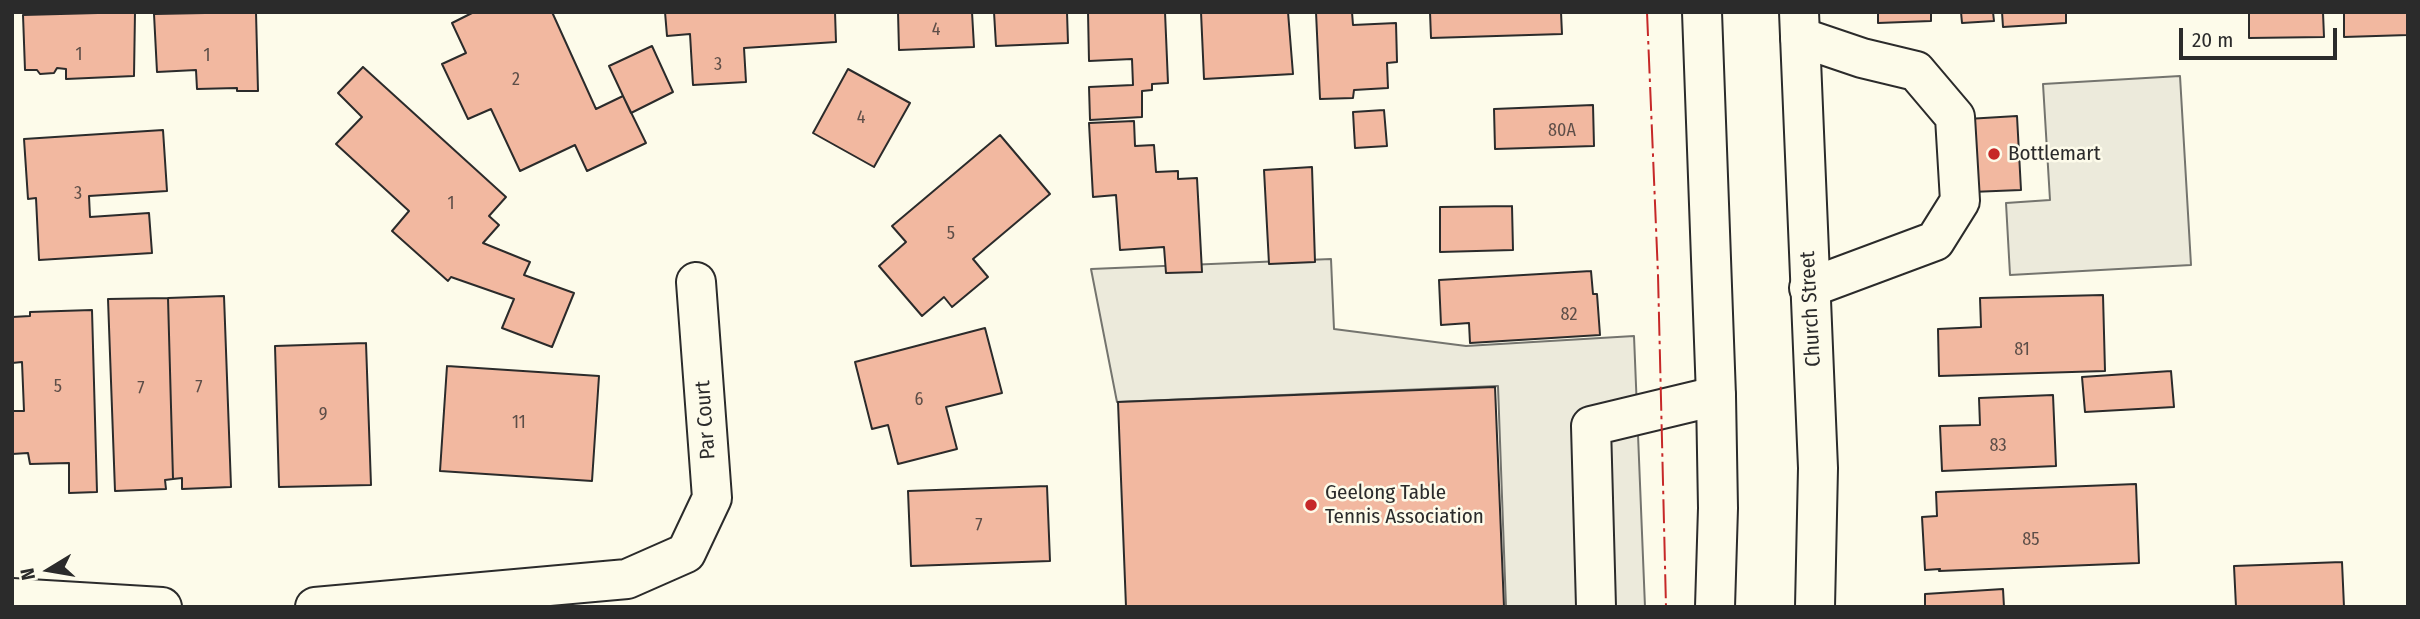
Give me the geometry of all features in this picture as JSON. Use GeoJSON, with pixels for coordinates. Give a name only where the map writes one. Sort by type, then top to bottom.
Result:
{"type":"FeatureCollection","features":[{"type":"Feature","properties":{"kind":"main road"},"geometry":{"type":"LineString","coordinates":[[1702,12],[1716,396],[1718,508],[1715,607]]}},
{"type":"Feature","properties":{"kind":"main road"},"geometry":{"type":"LineString","coordinates":[[1799,25],[1863,58],[1916,71],[1955,117],[1960,201],[1935,241],[1809,288]]}},
{"type":"Feature","properties":{"kind":"main road","name":"Church Street"},"geometry":{"type":"LineString","coordinates":[[1799,25],[1818,468],[1815,607]]}},
{"type":"Feature","properties":{"kind":"main road","name":"Par Court"},"geometry":{"type":"LineString","coordinates":[[315,607],[627,579],[686,553],[712,498],[696,282]]}},
{"type":"Feature","properties":{"kind":"main road"},"geometry":{"type":"LineString","coordinates":[[1596,607],[1591,426],[1716,396]]}},
{"type":"Feature","properties":{"kind":"main road"},"geometry":{"type":"LineString","coordinates":[[12,598],[162,607]]}},
{"type":"Feature","properties":{"kind":"shaded area"},"geometry":{"type":"Polygon","coordinates":[[[2180,76],[2191,265],[2010,275],[2006,203],[2050,200],[2043,84],[2180,76]]]}},
{"type":"Feature","properties":{"kind":"shaded area"},"geometry":{"type":"Polygon","coordinates":[[[1331,259],[1334,329],[1466,346],[1634,336],[1645,607],[1506,607],[1498,386],[1117,402],[1091,269],[1331,259]]]}},
{"type":"Feature","properties":{"kind":"building"},"geometry":{"type":"Polygon","coordinates":[[[135,12],[134,76],[66,79],[66,69],[57,68],[54,73],[40,74],[37,70],[25,70],[23,15],[135,12]]]}},
{"type":"Feature","properties":{"kind":"building"},"geometry":{"type":"Polygon","coordinates":[[[256,12],[258,91],[237,91],[237,88],[197,89],[196,70],[157,72],[154,14],[256,12]]]}},
{"type":"Feature","properties":{"kind":"building"},"geometry":{"type":"Polygon","coordinates":[[[474,12],[552,12],[596,109],[623,96],[646,143],[587,171],[575,145],[520,171],[491,109],[468,119],[442,64],[466,53],[452,23],[474,12]]]}},
{"type":"Feature","properties":{"kind":"building"},"geometry":{"type":"Polygon","coordinates":[[[665,12],[835,12],[836,42],[744,48],[746,82],[693,85],[690,34],[667,36],[665,12]]]}},
{"type":"Feature","properties":{"kind":"building"},"geometry":{"type":"Polygon","coordinates":[[[898,12],[972,12],[974,47],[899,50],[898,12]]]}},
{"type":"Feature","properties":{"kind":"building"},"geometry":{"type":"Polygon","coordinates":[[[994,12],[1067,12],[1068,43],[996,46],[994,12]]]}},
{"type":"Feature","properties":{"kind":"building"},"geometry":{"type":"Polygon","coordinates":[[[1088,12],[1165,12],[1168,83],[1152,84],[1152,90],[1142,91],[1142,117],[1090,120],[1089,87],[1133,85],[1132,59],[1089,61],[1088,12]]]}},
{"type":"Feature","properties":{"kind":"building"},"geometry":{"type":"Polygon","coordinates":[[[1201,12],[1288,12],[1293,74],[1204,79],[1201,12]]]}},
{"type":"Feature","properties":{"kind":"building"},"geometry":{"type":"Polygon","coordinates":[[[1316,12],[1352,12],[1353,25],[1396,23],[1397,62],[1387,63],[1388,88],[1354,90],[1353,98],[1320,99],[1316,12]]]}},
{"type":"Feature","properties":{"kind":"building"},"geometry":{"type":"Polygon","coordinates":[[[1430,12],[1561,12],[1562,34],[1431,38],[1430,12]]]}},
{"type":"Feature","properties":{"kind":"building"},"geometry":{"type":"Polygon","coordinates":[[[1878,12],[1931,12],[1931,21],[1878,23],[1878,12]]]}},
{"type":"Feature","properties":{"kind":"building"},"geometry":{"type":"Polygon","coordinates":[[[1961,12],[1993,12],[1994,21],[1962,23],[1961,12]]]}},
{"type":"Feature","properties":{"kind":"building"},"geometry":{"type":"Polygon","coordinates":[[[2002,12],[2066,12],[2066,23],[2003,27],[2002,12]]]}},
{"type":"Feature","properties":{"kind":"building"},"geometry":{"type":"Polygon","coordinates":[[[2249,12],[2323,12],[2324,37],[2249,38],[2249,12]]]}},
{"type":"Feature","properties":{"kind":"building"},"geometry":{"type":"Polygon","coordinates":[[[2344,12],[2408,12],[2408,35],[2344,37],[2344,12]]]}},
{"type":"Feature","properties":{"kind":"building"},"geometry":{"type":"Polygon","coordinates":[[[652,46],[673,92],[631,113],[609,66],[652,46]]]}},
{"type":"Feature","properties":{"kind":"building"},"geometry":{"type":"Polygon","coordinates":[[[363,67],[506,197],[489,216],[499,225],[483,243],[530,262],[524,275],[574,293],[552,347],[502,328],[514,299],[451,277],[448,281],[392,231],[409,211],[336,144],[362,117],[338,93],[363,67]]]}},
{"type":"Feature","properties":{"kind":"building"},"geometry":{"type":"Polygon","coordinates":[[[848,69],[910,103],[874,167],[813,133],[848,69]]]}},
{"type":"Feature","properties":{"kind":"building"},"geometry":{"type":"Polygon","coordinates":[[[1593,105],[1594,146],[1495,149],[1494,109],[1593,105]]]}},
{"type":"Feature","properties":{"kind":"building"},"geometry":{"type":"Polygon","coordinates":[[[1384,110],[1387,146],[1355,148],[1353,112],[1384,110]]]}},
{"type":"Feature","properties":{"kind":"building","name":"Bottlemart"},"geometry":{"type":"Polygon","coordinates":[[[2017,116],[2021,190],[1971,192],[1967,119],[2017,116]]]}},
{"type":"Feature","properties":{"kind":"building"},"geometry":{"type":"Polygon","coordinates":[[[1134,121],[1135,146],[1154,145],[1156,172],[1178,171],[1178,179],[1197,178],[1202,272],[1166,273],[1164,247],[1120,250],[1116,195],[1093,197],[1089,123],[1134,121]]]}},
{"type":"Feature","properties":{"kind":"building"},"geometry":{"type":"Polygon","coordinates":[[[163,130],[167,191],[89,196],[90,217],[149,213],[152,253],[39,260],[36,198],[28,199],[24,139],[163,130]]]}},
{"type":"Feature","properties":{"kind":"building"},"geometry":{"type":"Polygon","coordinates":[[[1000,135],[1050,194],[973,259],[988,277],[952,307],[944,297],[922,316],[879,266],[906,242],[892,226],[1000,135]]]}},
{"type":"Feature","properties":{"kind":"building"},"geometry":{"type":"Polygon","coordinates":[[[1312,167],[1315,262],[1269,264],[1264,170],[1312,167]]]}},
{"type":"Feature","properties":{"kind":"building"},"geometry":{"type":"Polygon","coordinates":[[[1512,206],[1513,250],[1440,252],[1440,207],[1512,206]]]}},
{"type":"Feature","properties":{"kind":"building"},"geometry":{"type":"Polygon","coordinates":[[[1591,271],[1593,294],[1597,294],[1600,335],[1470,343],[1469,323],[1441,325],[1439,280],[1591,271]]]}},
{"type":"Feature","properties":{"kind":"building"},"geometry":{"type":"Polygon","coordinates":[[[2103,295],[2105,371],[1939,376],[1938,329],[1981,327],[1980,298],[2103,295]]]}},
{"type":"Feature","properties":{"kind":"building"},"geometry":{"type":"Polygon","coordinates":[[[224,296],[231,487],[182,489],[182,478],[173,479],[168,298],[224,296]]]}},
{"type":"Feature","properties":{"kind":"building"},"geometry":{"type":"Polygon","coordinates":[[[168,298],[173,479],[165,480],[166,489],[115,491],[108,299],[168,298]]]}},
{"type":"Feature","properties":{"kind":"building"},"geometry":{"type":"Polygon","coordinates":[[[92,310],[97,492],[69,493],[69,463],[30,464],[28,453],[12,454],[12,411],[24,411],[22,362],[12,363],[12,317],[30,316],[30,312],[92,310]]]}},
{"type":"Feature","properties":{"kind":"building"},"geometry":{"type":"Polygon","coordinates":[[[985,328],[1002,393],[946,407],[957,449],[898,464],[888,425],[872,429],[855,362],[985,328]]]}},
{"type":"Feature","properties":{"kind":"building"},"geometry":{"type":"Polygon","coordinates":[[[366,343],[371,485],[279,487],[275,346],[366,343]]]}},
{"type":"Feature","properties":{"kind":"building"},"geometry":{"type":"Polygon","coordinates":[[[447,366],[599,376],[592,481],[440,471],[447,366]]]}},
{"type":"Feature","properties":{"kind":"building"},"geometry":{"type":"Polygon","coordinates":[[[2171,371],[2174,407],[2085,412],[2082,377],[2171,371]]]}},
{"type":"Feature","properties":{"kind":"building","name":"Geelong Table Tennis Association"},"geometry":{"type":"Polygon","coordinates":[[[1495,387],[1504,607],[1126,607],[1118,402],[1495,387]]]}},
{"type":"Feature","properties":{"kind":"building"},"geometry":{"type":"Polygon","coordinates":[[[2053,395],[2056,466],[1942,471],[1940,426],[1980,425],[1979,398],[2053,395]]]}},
{"type":"Feature","properties":{"kind":"building"},"geometry":{"type":"Polygon","coordinates":[[[2136,484],[2139,563],[1925,570],[1922,517],[1937,516],[1936,492],[2136,484]]]}},
{"type":"Feature","properties":{"kind":"building"},"geometry":{"type":"Polygon","coordinates":[[[1047,486],[1050,561],[911,566],[908,491],[1047,486]]]}},
{"type":"Feature","properties":{"kind":"building"},"geometry":{"type":"Polygon","coordinates":[[[2342,562],[2344,607],[2236,607],[2234,566],[2342,562]]]}},
{"type":"Feature","properties":{"kind":"building"},"geometry":{"type":"Polygon","coordinates":[[[2003,589],[2004,607],[1925,607],[1925,594],[2003,589]]]}},
{"type":"Feature","properties":{"kind":"power"},"geometry":{"type":"LineString","coordinates":[[1647,12],[1658,275],[1666,607]]}},
{"type":"Feature","properties":{"kind":"place","name":"Bottlemart"},"geometry":{"type":"Point","coordinates":[1994,154]}},
{"type":"Feature","properties":{"kind":"place","name":"Geelong Table Tennis Association"},"geometry":{"type":"Point","coordinates":[1311,505]}}]}
